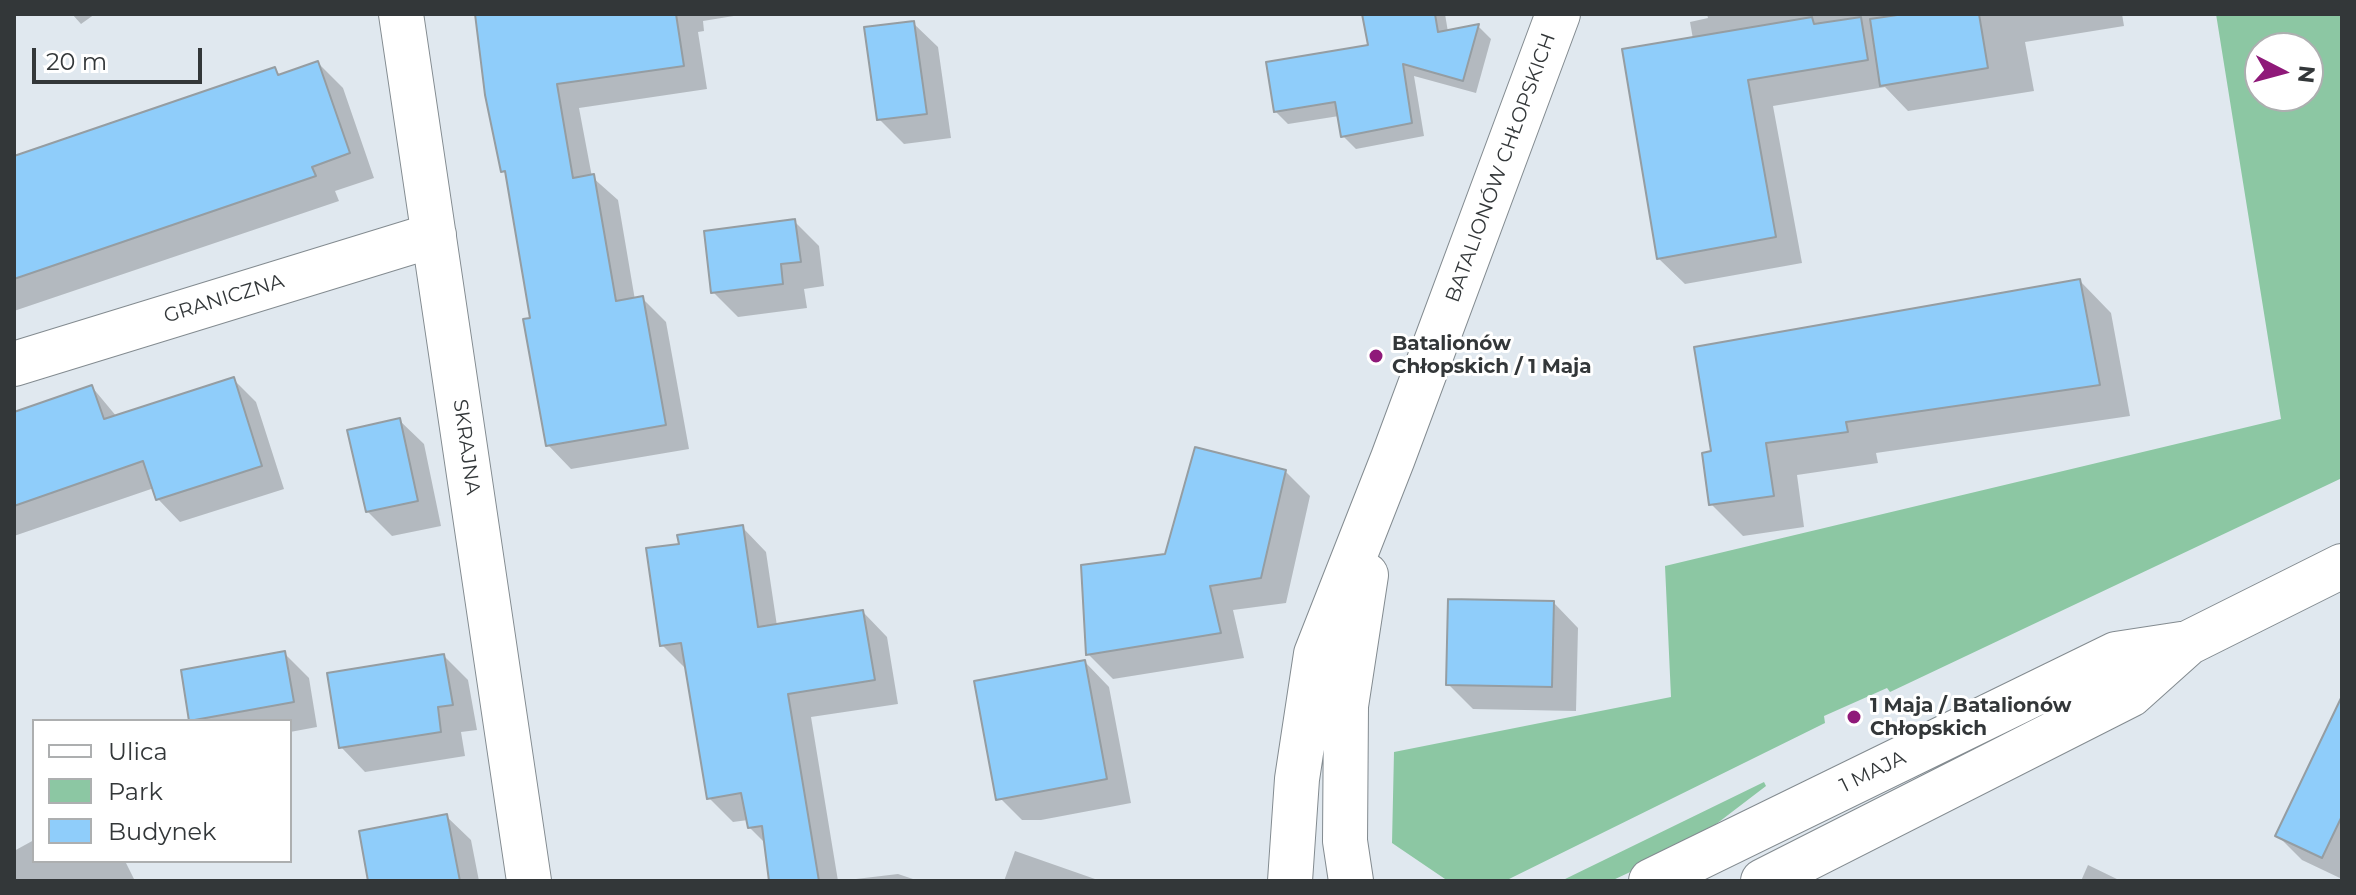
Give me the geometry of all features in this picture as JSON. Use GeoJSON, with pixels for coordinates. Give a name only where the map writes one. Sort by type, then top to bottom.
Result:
{"type":"FeatureCollection","features":[{"type":"Feature","properties":{"kind":"street","name":"SKRAJNA"},"geometry":{"type":"LineString","coordinates":[[401,14],[529,881]]}},
{"type":"Feature","properties":{"kind":"street","name":"BATALIONÓW CHŁOPSKICH"},"geometry":{"type":"LineString","coordinates":[[1290,881],[1297,779],[1316,654],[1377,501],[1558,14]]}},
{"type":"Feature","properties":{"kind":"street","name":"GRANICZNA"},"geometry":{"type":"LineString","coordinates":[[14,364],[434,235]]}},
{"type":"Feature","properties":{"kind":"street","name":"BATALIONÓW CHŁOPSKICH"},"geometry":{"type":"LineString","coordinates":[[1351,881],[1345,841],[1346,706],[1377,501]]}},
{"type":"Feature","properties":{"kind":"street","name":"1 MAJA"},"geometry":{"type":"LineString","coordinates":[[1763,881],[2130,695],[2188,643],[2342,566]]}},
{"type":"Feature","properties":{"kind":"street","name":"1 MAJA"},"geometry":{"type":"LineString","coordinates":[[1651,881],[2116,654],[2188,643]]}},
{"type":"Feature","properties":{"kind":"green space"},"geometry":{"type":"Polygon","coordinates":[[[2216,14],[2342,14],[2342,478],[1890,692],[1887,688],[1824,716],[1825,723],[1505,881],[1448,881],[1392,843],[1394,752],[1671,697],[1665,566],[2281,419],[2216,14]]]}},
{"type":"Feature","properties":{"kind":"green space"},"geometry":{"type":"Polygon","coordinates":[[[1764,782],[1766,786],[1690,844],[1611,881],[1561,881],[1764,782]]]}},
{"type":"Feature","properties":{"kind":"building"},"geometry":{"type":"Polygon","coordinates":[[[475,14],[676,14],[684,66],[557,84],[573,178],[594,174],[616,301],[643,296],[666,425],[546,446],[523,319],[530,318],[505,171],[501,172],[485,95],[475,14]]]}},
{"type":"Feature","properties":{"kind":"building"},"geometry":{"type":"Polygon","coordinates":[[[1362,14],[1435,14],[1438,32],[1479,24],[1463,81],[1403,64],[1412,123],[1341,137],[1335,102],[1274,112],[1266,62],[1368,45],[1362,14]]]}},
{"type":"Feature","properties":{"kind":"building"},"geometry":{"type":"Polygon","coordinates":[[[1904,14],[1979,14],[1988,68],[1880,86],[1870,19],[1904,14]]]}},
{"type":"Feature","properties":{"kind":"building"},"geometry":{"type":"Polygon","coordinates":[[[1812,17],[1814,24],[1861,17],[1868,60],[1748,80],[1776,237],[1657,259],[1622,49],[1812,17]]]}},
{"type":"Feature","properties":{"kind":"building"},"geometry":{"type":"Polygon","coordinates":[[[914,21],[927,114],[877,120],[864,27],[914,21]]]}},
{"type":"Feature","properties":{"kind":"building"},"geometry":{"type":"Polygon","coordinates":[[[318,61],[350,153],[312,167],[316,176],[14,279],[14,156],[275,67],[278,75],[318,61]]]}},
{"type":"Feature","properties":{"kind":"building"},"geometry":{"type":"Polygon","coordinates":[[[795,219],[801,262],[781,264],[783,284],[711,293],[704,231],[795,219]]]}},
{"type":"Feature","properties":{"kind":"building"},"geometry":{"type":"Polygon","coordinates":[[[2080,279],[2100,385],[1846,422],[1848,432],[1766,443],[1774,496],[1709,505],[1702,453],[1711,451],[1694,347],[2080,279]]]}},
{"type":"Feature","properties":{"kind":"building"},"geometry":{"type":"Polygon","coordinates":[[[234,377],[262,466],[156,500],[143,461],[14,506],[14,412],[92,385],[104,419],[234,377]]]}},
{"type":"Feature","properties":{"kind":"building"},"geometry":{"type":"Polygon","coordinates":[[[400,418],[418,501],[366,512],[347,430],[400,418]]]}},
{"type":"Feature","properties":{"kind":"building"},"geometry":{"type":"Polygon","coordinates":[[[1195,447],[1286,470],[1261,578],[1210,586],[1221,633],[1086,655],[1081,565],[1165,554],[1195,447]]]}},
{"type":"Feature","properties":{"kind":"building"},"geometry":{"type":"Polygon","coordinates":[[[743,525],[758,627],[863,610],[875,680],[788,694],[819,881],[769,881],[762,826],[748,828],[741,793],[707,799],[681,643],[660,646],[646,548],[679,544],[677,535],[743,525]]]}},
{"type":"Feature","properties":{"kind":"building"},"geometry":{"type":"Polygon","coordinates":[[[1448,599],[1554,601],[1552,687],[1446,685],[1448,599]]]}},
{"type":"Feature","properties":{"kind":"building"},"geometry":{"type":"Polygon","coordinates":[[[285,651],[294,702],[189,719],[181,670],[285,651]]]}},
{"type":"Feature","properties":{"kind":"building"},"geometry":{"type":"Polygon","coordinates":[[[444,654],[453,705],[438,707],[441,732],[339,748],[327,673],[444,654]]]}},
{"type":"Feature","properties":{"kind":"building"},"geometry":{"type":"Polygon","coordinates":[[[1085,660],[1107,779],[996,800],[974,681],[1085,660]]]}},
{"type":"Feature","properties":{"kind":"building"},"geometry":{"type":"Polygon","coordinates":[[[2342,696],[2342,816],[2322,858],[2275,836],[2342,696]]]}},
{"type":"Feature","properties":{"kind":"building"},"geometry":{"type":"Polygon","coordinates":[[[447,814],[460,881],[368,881],[359,831],[447,814]]]}},
{"type":"Feature","properties":{"kind":"place","name":"Batalionów Chłopskich / 1 Maja"},"geometry":{"type":"Point","coordinates":[1376,356]}},
{"type":"Feature","properties":{"kind":"place","name":"1 Maja / Batalionów Chłopskich"},"geometry":{"type":"Point","coordinates":[1854,717]}}]}
